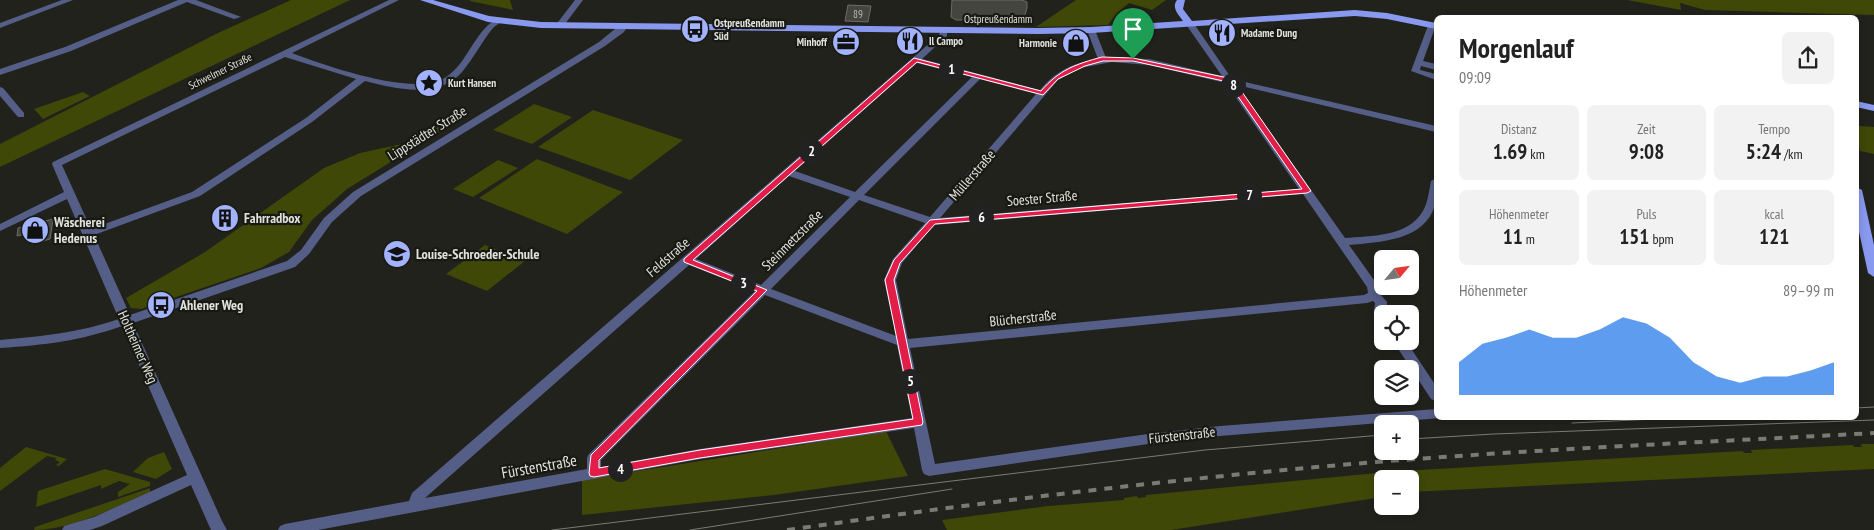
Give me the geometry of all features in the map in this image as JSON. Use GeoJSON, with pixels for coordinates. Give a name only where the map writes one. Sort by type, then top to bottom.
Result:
{"type":"FeatureCollection","features":[{"type":"Feature","properties":{"kind":"main road","name":"Ostpreußendamm"},"geometry":{"type":"LineString","coordinates":[[424,0],[498,20],[559,26],[779,27],[944,32],[1091,30],[1355,13],[1387,16],[1434,25]]}},
{"type":"Feature","properties":{"kind":"main road"},"geometry":{"type":"LineString","coordinates":[[1181,0],[1179,9],[1189,23]]}},
{"type":"Feature","properties":{"kind":"main road"},"geometry":{"type":"LineString","coordinates":[[1859,105],[1874,108]]}},
{"type":"Feature","properties":{"kind":"main road"},"geometry":{"type":"LineString","coordinates":[[1859,111],[1874,113]]}},
{"type":"Feature","properties":{"kind":"main road"},"geometry":{"type":"LineString","coordinates":[[1859,204],[1874,271]]}},
{"type":"Feature","properties":{"kind":"street"},"geometry":{"type":"LineString","coordinates":[[0,26],[69,0]]}},
{"type":"Feature","properties":{"kind":"street"},"geometry":{"type":"LineString","coordinates":[[0,72],[68,49],[186,0],[237,17]]}},
{"type":"Feature","properties":{"kind":"street","name":"Schwelmer Straße"},"geometry":{"type":"LineString","coordinates":[[57,164],[395,0]]}},
{"type":"Feature","properties":{"kind":"street"},"geometry":{"type":"LineString","coordinates":[[559,26],[579,0]]}},
{"type":"Feature","properties":{"kind":"street"},"geometry":{"type":"LineString","coordinates":[[285,54],[363,78],[423,87],[450,80],[491,25],[498,20]]}},
{"type":"Feature","properties":{"kind":"street"},"geometry":{"type":"LineString","coordinates":[[1189,23],[1343,242],[1373,287],[1374,295],[1381,302],[1381,305]]}},
{"type":"Feature","properties":{"kind":"street"},"geometry":{"type":"LineString","coordinates":[[1434,25],[1415,71],[1434,76]]}},
{"type":"Feature","properties":{"kind":"street","name":"Lippstädter Straße"},"geometry":{"type":"LineString","coordinates":[[127,322],[290,264],[298,258],[341,206],[363,190],[598,46],[624,26]]}},
{"type":"Feature","properties":{"kind":"street"},"geometry":{"type":"LineString","coordinates":[[1091,30],[1102,59]]}},
{"type":"Feature","properties":{"kind":"street","name":"Feldstraße"},"geometry":{"type":"LineString","coordinates":[[415,506],[417,497],[916,60],[943,36],[944,32]]}},
{"type":"Feature","properties":{"kind":"street","name":"Müllerstraße"},"geometry":{"type":"LineString","coordinates":[[929,470],[890,280],[897,262],[1060,75],[1102,59],[1149,62],[1434,129]]}},
{"type":"Feature","properties":{"kind":"street"},"geometry":{"type":"LineString","coordinates":[[916,60],[1043,93]]}},
{"type":"Feature","properties":{"kind":"street"},"geometry":{"type":"LineString","coordinates":[[1418,62],[1434,66]]}},
{"type":"Feature","properties":{"kind":"street","name":"Steinmetzstraße"},"geometry":{"type":"LineString","coordinates":[[594,473],[594,458],[978,76]]}},
{"type":"Feature","properties":{"kind":"street"},"geometry":{"type":"LineString","coordinates":[[89,233],[196,194],[309,120],[363,78]]}},
{"type":"Feature","properties":{"kind":"street"},"geometry":{"type":"LineString","coordinates":[[0,90],[21,115]]}},
{"type":"Feature","properties":{"kind":"street","name":"Holtheimer Weg"},"geometry":{"type":"LineString","coordinates":[[57,164],[216,525],[220,530]]}},
{"type":"Feature","properties":{"kind":"street","name":"Soester Straße"},"geometry":{"type":"LineString","coordinates":[[787,172],[933,222],[1307,191]]}},
{"type":"Feature","properties":{"kind":"street"},"geometry":{"type":"LineString","coordinates":[[1343,242],[1381,238],[1410,229],[1428,211],[1434,188]]}},
{"type":"Feature","properties":{"kind":"street"},"geometry":{"type":"LineString","coordinates":[[0,228],[70,193]]}},
{"type":"Feature","properties":{"kind":"street","name":"Blücherstraße"},"geometry":{"type":"LineString","coordinates":[[687,260],[902,343],[911,344],[1366,299],[1374,295]]}},
{"type":"Feature","properties":{"kind":"street"},"geometry":{"type":"LineString","coordinates":[[0,344],[60,339],[127,322]]}},
{"type":"Feature","properties":{"kind":"street"},"geometry":{"type":"LineString","coordinates":[[1405,350],[1434,393]]}},
{"type":"Feature","properties":{"kind":"street","name":"Fürstenstraße"},"geometry":{"type":"LineString","coordinates":[[929,470],[1148,439],[1220,431],[1434,414]]}},
{"type":"Feature","properties":{"kind":"street","name":"Fürstenstraße"},"geometry":{"type":"LineString","coordinates":[[285,530],[700,454],[918,422]]}},
{"type":"Feature","properties":{"kind":"street"},"geometry":{"type":"LineString","coordinates":[[69,530],[97,522],[195,477]]}},
{"type":"Feature","properties":{"kind":"green space"},"geometry":{"type":"Polygon","coordinates":[[[291,0],[350,0],[0,167],[0,144],[218,33],[291,0]]]}},
{"type":"Feature","properties":{"kind":"green space"},"geometry":{"type":"Polygon","coordinates":[[[470,0],[510,0],[513,10],[470,1],[470,0]]]}},
{"type":"Feature","properties":{"kind":"green space"},"geometry":{"type":"Polygon","coordinates":[[[1076,0],[1166,0],[1152,10],[1129,3],[1117,13],[1108,25],[1036,27],[1076,0]]]}},
{"type":"Feature","properties":{"kind":"green space"},"geometry":{"type":"Polygon","coordinates":[[[1627,0],[1874,0],[1874,15],[1705,10],[1680,3],[1681,10],[1627,0]]]}},
{"type":"Feature","properties":{"kind":"green space"},"geometry":{"type":"Polygon","coordinates":[[[83,92],[90,96],[43,119],[34,109],[83,92]]]}},
{"type":"Feature","properties":{"kind":"green space"},"geometry":{"type":"Polygon","coordinates":[[[534,104],[572,117],[532,144],[493,130],[534,104]]]}},
{"type":"Feature","properties":{"kind":"green space"},"geometry":{"type":"Polygon","coordinates":[[[464,109],[467,115],[347,189],[312,220],[289,252],[261,268],[141,309],[131,308],[126,298],[205,252],[324,168],[360,153],[402,144],[464,109]]]}},
{"type":"Feature","properties":{"kind":"green space"},"geometry":{"type":"Polygon","coordinates":[[[593,110],[683,140],[630,180],[538,147],[593,110]]]}},
{"type":"Feature","properties":{"kind":"green space"},"geometry":{"type":"Polygon","coordinates":[[[1859,126],[1874,127],[1874,154],[1860,151],[1859,126]]]}},
{"type":"Feature","properties":{"kind":"green space"},"geometry":{"type":"Polygon","coordinates":[[[537,159],[623,192],[567,234],[479,198],[537,159]]]}},
{"type":"Feature","properties":{"kind":"green space"},"geometry":{"type":"Polygon","coordinates":[[[498,160],[518,168],[473,197],[453,189],[498,160]]]}},
{"type":"Feature","properties":{"kind":"green space"},"geometry":{"type":"Polygon","coordinates":[[[485,245],[525,261],[487,291],[446,274],[485,245]]]}},
{"type":"Feature","properties":{"kind":"green space"},"geometry":{"type":"Polygon","coordinates":[[[886,431],[908,476],[774,495],[582,515],[582,480],[886,431]]]}},
{"type":"Feature","properties":{"kind":"green space"},"geometry":{"type":"Polygon","coordinates":[[[1861,444],[1874,444],[1874,469],[1419,492],[1419,470],[1742,451],[1752,453],[1751,450],[1852,445],[1862,447],[1861,444]]]}},
{"type":"Feature","properties":{"kind":"green space"},"geometry":{"type":"Polygon","coordinates":[[[26,447],[67,459],[59,466],[56,465],[60,462],[55,460],[57,458],[47,456],[0,491],[0,468],[26,447]]]}},
{"type":"Feature","properties":{"kind":"green space"},"geometry":{"type":"Polygon","coordinates":[[[164,452],[172,469],[156,479],[133,472],[148,458],[164,452]]]}},
{"type":"Feature","properties":{"kind":"green space"},"geometry":{"type":"Polygon","coordinates":[[[105,469],[150,482],[150,486],[118,497],[118,492],[130,484],[119,481],[101,489],[101,485],[36,507],[38,491],[105,469]]]}},
{"type":"Feature","properties":{"kind":"green space"},"geometry":{"type":"Polygon","coordinates":[[[1374,473],[1374,498],[1171,530],[947,530],[942,520],[1048,506],[1124,500],[1124,498],[1137,496],[1138,498],[1146,497],[1146,495],[1374,473]]]}},
{"type":"Feature","properties":{"kind":"green space"},"geometry":{"type":"Polygon","coordinates":[[[150,488],[150,492],[93,517],[63,526],[34,530],[35,527],[150,488]]]}},
{"type":"Feature","properties":{"kind":"building"},"geometry":{"type":"Polygon","coordinates":[[[952,0],[1022,0],[1027,2],[1027,8],[1024,18],[970,17],[967,20],[956,20],[951,17],[952,0]]]}},
{"type":"Feature","properties":{"kind":"building"},"geometry":{"type":"Polygon","coordinates":[[[848,5],[871,6],[868,22],[845,21],[848,5]]]}},
{"type":"Feature","properties":{"kind":"building","name":"Wäscherei Hedenus"},"geometry":{"type":"Polygon","coordinates":[[[53,219],[50,239],[32,244],[34,232],[17,236],[18,228],[53,219]]]}},
{"type":"Feature","properties":{"kind":"tram line"},"geometry":{"type":"LineString","coordinates":[[1859,408],[1874,407]]}},
{"type":"Feature","properties":{"kind":"tram line"},"geometry":{"type":"LineString","coordinates":[[1572,423],[1635,420]]}},
{"type":"Feature","properties":{"kind":"tram line"},"geometry":{"type":"LineString","coordinates":[[1419,438],[1874,420]]}},
{"type":"Feature","properties":{"kind":"tram line"},"geometry":{"type":"LineString","coordinates":[[552,530],[1205,450],[1374,436]]}},
{"type":"Feature","properties":{"kind":"tram line"},"geometry":{"type":"LineString","coordinates":[[690,530],[952,489]]}},
{"type":"Feature","properties":{"kind":"railway"},"geometry":{"type":"LineString","coordinates":[[787,530],[1081,492],[1302,468],[1500,453],[1874,433]]}},
{"type":"Feature","properties":{"kind":"place","name":"Ostpreußendamm Süd"},"geometry":{"type":"Point","coordinates":[695,29]}},
{"type":"Feature","properties":{"kind":"place","name":"Madame Dung"},"geometry":{"type":"Point","coordinates":[1222,33]}},
{"type":"Feature","properties":{"kind":"place","name":"Il Campo"},"geometry":{"type":"Point","coordinates":[910,41]}},
{"type":"Feature","properties":{"kind":"place","name":"Minhoff"},"geometry":{"type":"Point","coordinates":[846,42]}},
{"type":"Feature","properties":{"kind":"place","name":"Harmonie"},"geometry":{"type":"Point","coordinates":[1076,43]}},
{"type":"Feature","properties":{"kind":"place","name":"Kurt Hansen"},"geometry":{"type":"Point","coordinates":[429,83]}},
{"type":"Feature","properties":{"kind":"place","name":"Fahrradbox"},"geometry":{"type":"Point","coordinates":[225,218]}},
{"type":"Feature","properties":{"kind":"place","name":"Wäscherei Hedenus"},"geometry":{"type":"Point","coordinates":[35,230]}},
{"type":"Feature","properties":{"kind":"place","name":"Louise-Schroeder-Schule"},"geometry":{"type":"Point","coordinates":[397,254]}},
{"type":"Feature","properties":{"kind":"place","name":"Ahlener Weg"},"geometry":{"type":"Point","coordinates":[161,305]}},
{"type":"Feature","properties":{"kind":"route"},"geometry":{"type":"LineString","coordinates":[[1102,59],[1133,59],[1230,81],[1307,191],[1010,214],[933,222],[897,262],[893,268],[890,280],[918,422],[700,454],[594,473],[594,458],[762,290],[687,260],[916,60],[1043,93],[1055,78],[1082,65],[1102,59]]}}]}
